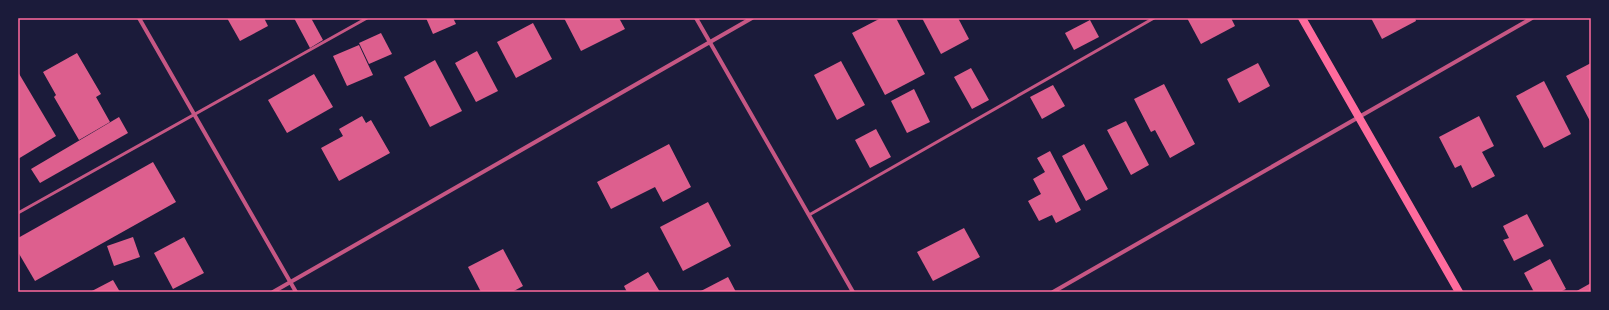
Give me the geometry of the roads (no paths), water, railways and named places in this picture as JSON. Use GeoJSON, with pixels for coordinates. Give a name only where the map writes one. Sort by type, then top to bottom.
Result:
{"type":"FeatureCollection","features":[{"type":"Feature","properties":{"kind":"main road"},"geometry":{"type":"LineString","coordinates":[[1302,18],[1459,292]]}},
{"type":"Feature","properties":{"kind":"street"},"geometry":{"type":"LineString","coordinates":[[139,18],[296,292]]}},
{"type":"Feature","properties":{"kind":"street"},"geometry":{"type":"LineString","coordinates":[[696,18],[853,292]]}},
{"type":"Feature","properties":{"kind":"street"},"geometry":{"type":"LineString","coordinates":[[273,292],[752,18]]}},
{"type":"Feature","properties":{"kind":"street"},"geometry":{"type":"LineString","coordinates":[[1053,292],[1532,18]]}},
{"type":"Feature","properties":{"kind":"lane"},"geometry":{"type":"LineString","coordinates":[[18,213],[367,18]]}},
{"type":"Feature","properties":{"kind":"lane"},"geometry":{"type":"LineString","coordinates":[[809,215],[1154,18]]}}]}
